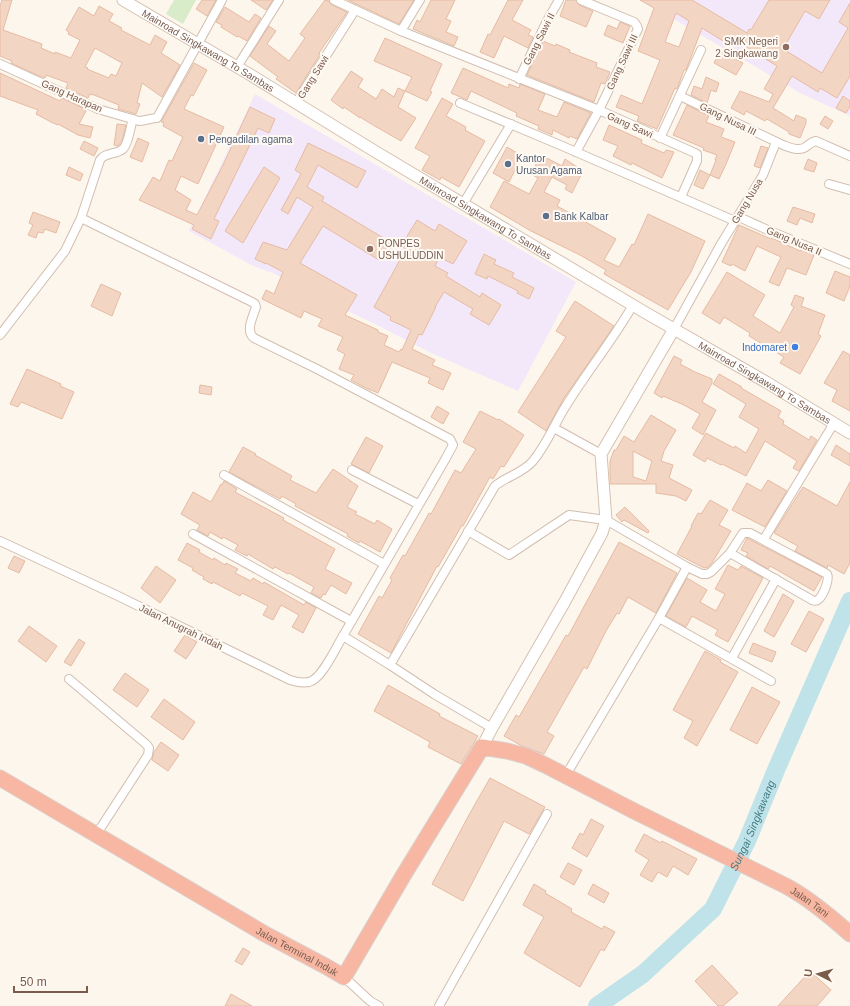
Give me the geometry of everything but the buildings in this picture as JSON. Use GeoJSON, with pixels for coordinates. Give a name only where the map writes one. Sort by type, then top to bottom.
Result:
{"type":"FeatureCollection","features":[{"type":"Feature","properties":{"kind":"highway","name":"Jalan Tani"},"geometry":{"type":"LineString","coordinates":[[482,747],[526,756],[786,886],[806,897],[827,913],[850,934]]}},
{"type":"Feature","properties":{"kind":"highway","name":"Jalan Terminal Induk"},"geometry":{"type":"LineString","coordinates":[[0,778],[265,934],[344,977],[403,876],[482,747]]}},
{"type":"Feature","properties":{"kind":"street","name":"Mainroad Singkawang To Sambas"},"geometry":{"type":"LineString","coordinates":[[122,0],[237,67],[463,204],[766,382],[834,424],[850,432]]}},
{"type":"Feature","properties":{"kind":"street"},"geometry":{"type":"LineString","coordinates":[[198,45],[222,0]]}},
{"type":"Feature","properties":{"kind":"street"},"geometry":{"type":"LineString","coordinates":[[237,67],[279,0]]}},
{"type":"Feature","properties":{"kind":"street"},"geometry":{"type":"LineString","coordinates":[[334,0],[400,31],[420,0]]}},
{"type":"Feature","properties":{"kind":"street","name":"Gang Sawi II"},"geometry":{"type":"LineString","coordinates":[[519,78],[547,20],[559,0]]}},
{"type":"Feature","properties":{"kind":"street","name":"Gang Sawi III"},"geometry":{"type":"LineString","coordinates":[[581,0],[634,22],[638,29],[599,110]]}},
{"type":"Feature","properties":{"kind":"street","name":"Gang Sawi"},"geometry":{"type":"LineString","coordinates":[[296,103],[355,10]]}},
{"type":"Feature","properties":{"kind":"street","name":"Gang Sawi"},"geometry":{"type":"LineString","coordinates":[[400,31],[599,110],[697,154],[696,161],[681,197]]}},
{"type":"Feature","properties":{"kind":"street","name":"Gang Harapan"},"geometry":{"type":"LineString","coordinates":[[0,64],[98,109],[139,121],[144,121],[149,118],[157,118],[198,45]]}},
{"type":"Feature","properties":{"kind":"street"},"geometry":{"type":"LineString","coordinates":[[660,138],[702,50]]}},
{"type":"Feature","properties":{"kind":"street","name":"Gang Nusa III"},"geometry":{"type":"LineString","coordinates":[[680,96],[776,142]]}},
{"type":"Feature","properties":{"kind":"street","name":"Gang Nusa II"},"geometry":{"type":"LineString","coordinates":[[460,103],[681,197],[850,264]]}},
{"type":"Feature","properties":{"kind":"street"},"geometry":{"type":"LineString","coordinates":[[576,152],[599,110]]}},
{"type":"Feature","properties":{"kind":"street"},"geometry":{"type":"LineString","coordinates":[[0,335],[66,251],[81,218],[100,160],[105,155],[123,149],[126,144],[133,119]]}},
{"type":"Feature","properties":{"kind":"street"},"geometry":{"type":"LineString","coordinates":[[463,204],[511,124]]}},
{"type":"Feature","properties":{"kind":"street"},"geometry":{"type":"LineString","coordinates":[[776,142],[791,148],[801,149],[816,141],[850,156]]}},
{"type":"Feature","properties":{"kind":"street","name":"Gang Nusa"},"geometry":{"type":"LineString","coordinates":[[674,329],[763,175],[776,142]]}},
{"type":"Feature","properties":{"kind":"street"},"geometry":{"type":"LineString","coordinates":[[829,184],[850,190]]}},
{"type":"Feature","properties":{"kind":"street","name":"Jalan Anugrah Indah"},"geometry":{"type":"LineString","coordinates":[[0,541],[116,595],[290,680],[297,682],[309,682],[317,677],[330,660],[453,443],[447,437],[318,369],[254,338],[250,335],[249,331],[256,307],[252,302],[81,218]]}},
{"type":"Feature","properties":{"kind":"street"},"geometry":{"type":"LineString","coordinates":[[390,665],[495,486],[503,480],[522,471],[533,461],[554,428],[568,402],[622,323],[633,304]]}},
{"type":"Feature","properties":{"kind":"street"},"geometry":{"type":"LineString","coordinates":[[606,520],[601,454],[674,329]]}},
{"type":"Feature","properties":{"kind":"street"},"geometry":{"type":"LineString","coordinates":[[764,539],[834,424]]}},
{"type":"Feature","properties":{"kind":"street"},"geometry":{"type":"LineString","coordinates":[[554,428],[601,454]]}},
{"type":"Feature","properties":{"kind":"street"},"geometry":{"type":"LineString","coordinates":[[352,470],[418,504]]}},
{"type":"Feature","properties":{"kind":"street"},"geometry":{"type":"LineString","coordinates":[[224,475],[384,564]]}},
{"type":"Feature","properties":{"kind":"street"},"geometry":{"type":"LineString","coordinates":[[468,532],[509,555],[569,515],[606,520],[702,574],[707,574],[717,567],[730,553],[743,533],[750,533],[764,539],[827,574],[829,577],[828,582],[819,599],[816,601],[812,600],[730,553]]}},
{"type":"Feature","properties":{"kind":"street","name":"Jalan Terminal Induk"},"geometry":{"type":"LineString","coordinates":[[482,747],[588,560],[602,533],[606,520]]}},
{"type":"Feature","properties":{"kind":"street"},"geometry":{"type":"LineString","coordinates":[[193,534],[351,621]]}},
{"type":"Feature","properties":{"kind":"street"},"geometry":{"type":"LineString","coordinates":[[566,775],[688,567]]}},
{"type":"Feature","properties":{"kind":"street"},"geometry":{"type":"LineString","coordinates":[[732,658],[776,579]]}},
{"type":"Feature","properties":{"kind":"street"},"geometry":{"type":"LineString","coordinates":[[658,618],[771,681]]}},
{"type":"Feature","properties":{"kind":"street"},"geometry":{"type":"LineString","coordinates":[[343,636],[434,694],[492,728]]}},
{"type":"Feature","properties":{"kind":"street"},"geometry":{"type":"LineString","coordinates":[[68,680],[149,748],[148,755],[96,835]]}},
{"type":"Feature","properties":{"kind":"street"},"geometry":{"type":"LineString","coordinates":[[439,1006],[547,814]]}},
{"type":"Feature","properties":{"kind":"street"},"geometry":{"type":"LineString","coordinates":[[344,977],[370,1001],[379,1006]]}},
{"type":"Feature","properties":{"kind":"shaded area","name":"SMK Negeri 2 Singkawang"},"geometry":{"type":"Polygon","coordinates":[[[641,0],[850,0],[850,116],[802,94],[641,0]]]}},
{"type":"Feature","properties":{"kind":"shaded area","name":"PONPES USHULUDDIN"},"geometry":{"type":"Polygon","coordinates":[[[255,94],[576,282],[518,391],[427,351],[275,274],[253,266],[189,231],[255,94]]]}},
{"type":"Feature","properties":{"kind":"green space"},"geometry":{"type":"Polygon","coordinates":[[[174,0],[196,0],[183,24],[166,14],[174,0]]]}},
{"type":"Feature","properties":{"kind":"waterway","name":"Sungai Singkawang"},"geometry":{"type":"LineString","coordinates":[[597,1006],[643,974],[713,909],[747,841],[776,770],[850,601]]}},
{"type":"Feature","properties":{"kind":"place","name":"SMK Negeri 2 Singkawang"},"geometry":{"type":"Point","coordinates":[786,47]}},
{"type":"Feature","properties":{"kind":"place","name":"Pengadilan agama"},"geometry":{"type":"Point","coordinates":[201,139]}},
{"type":"Feature","properties":{"kind":"place","name":"Kantor Urusan Agama"},"geometry":{"type":"Point","coordinates":[508,164]}},
{"type":"Feature","properties":{"kind":"place","name":"Bank Kalbar"},"geometry":{"type":"Point","coordinates":[546,216]}},
{"type":"Feature","properties":{"kind":"place","name":"PONPES USHULUDDIN"},"geometry":{"type":"Point","coordinates":[370,249]}},
{"type":"Feature","properties":{"kind":"place","name":"Indomaret"},"geometry":{"type":"Point","coordinates":[795,347]}}]}
